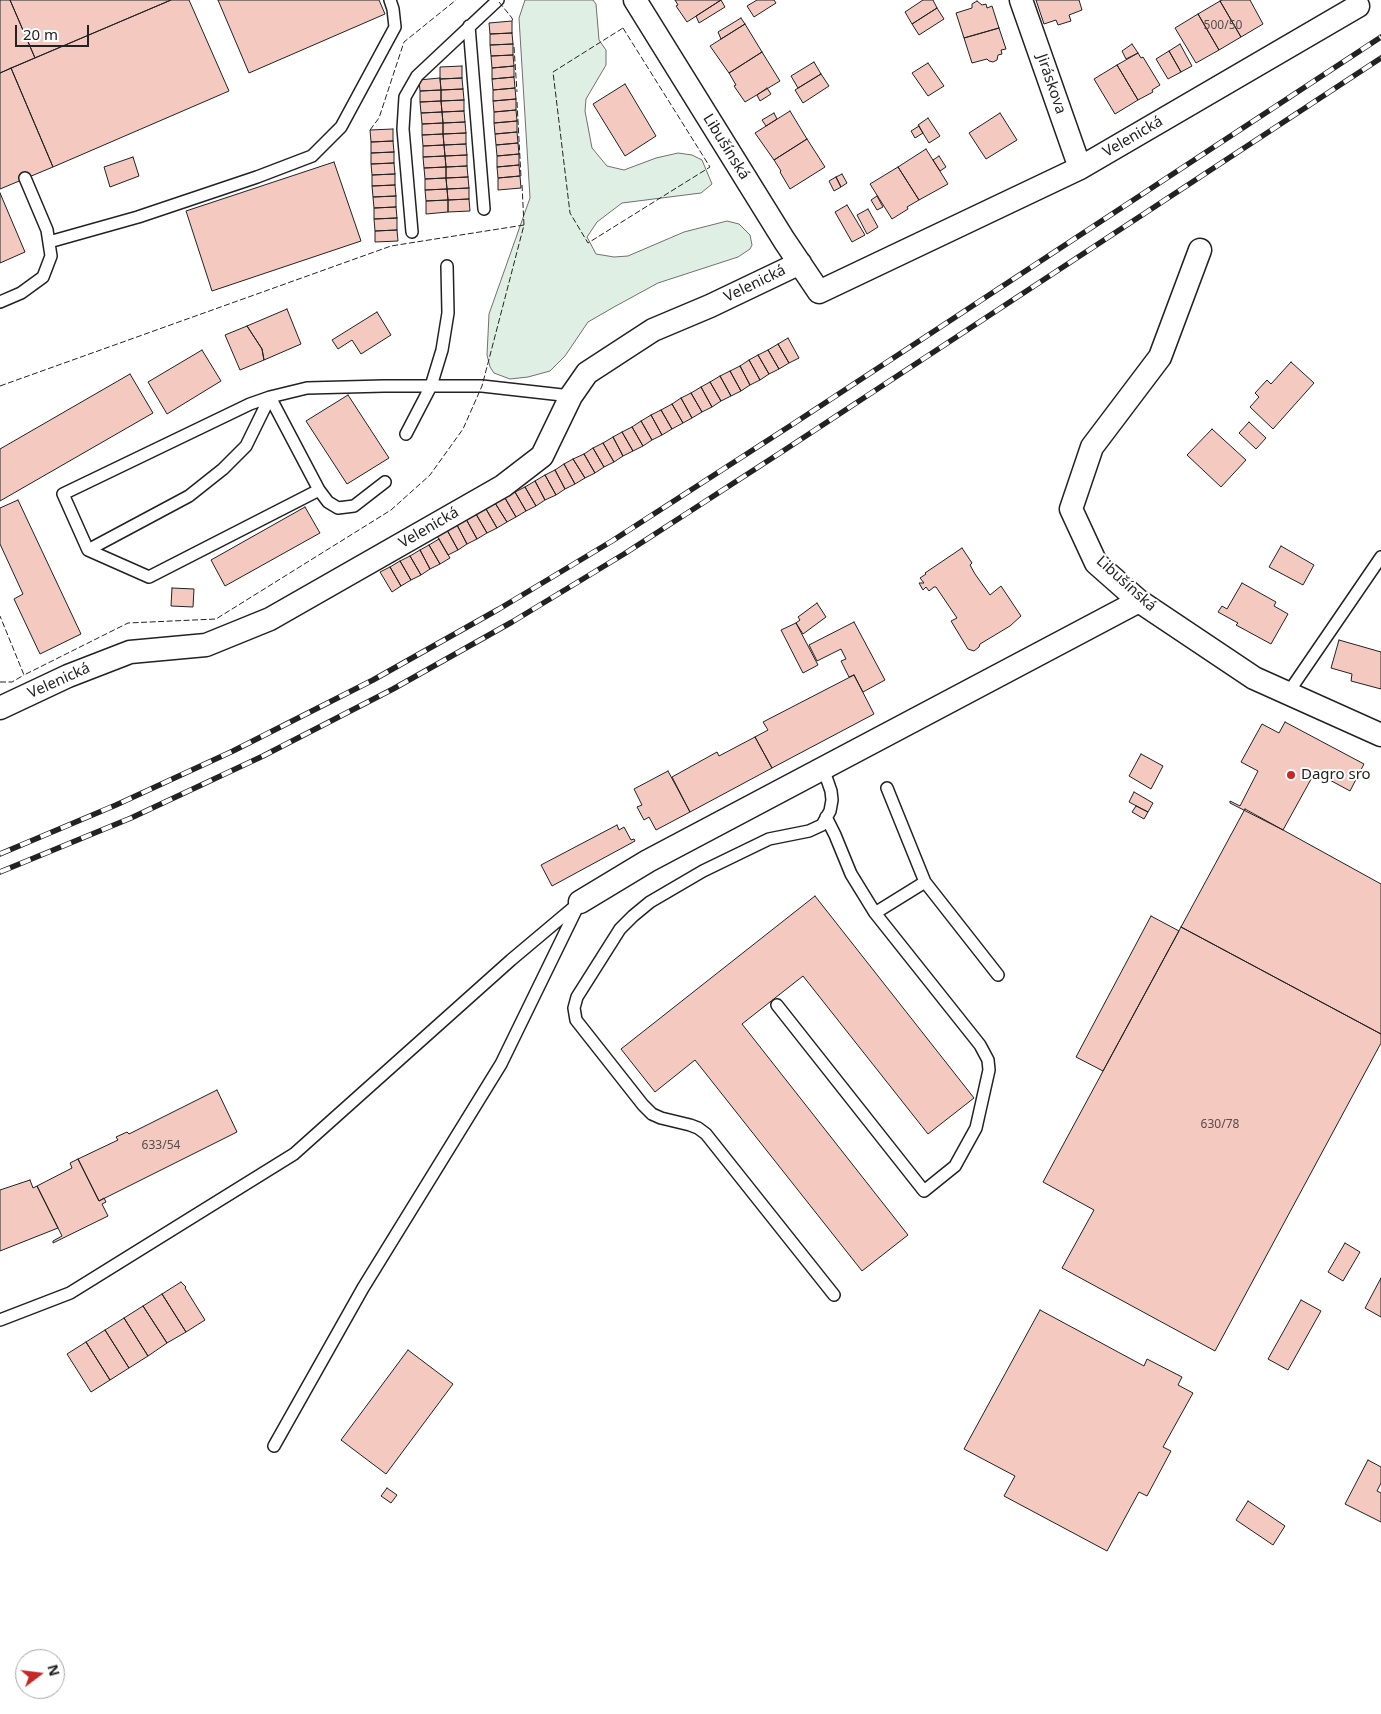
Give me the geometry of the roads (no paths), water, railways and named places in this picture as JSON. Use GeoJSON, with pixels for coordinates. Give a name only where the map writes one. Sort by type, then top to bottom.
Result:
{"type":"FeatureCollection","features":[{"type":"Feature","properties":{"kind":"street","name":"Libušínská"},"geometry":{"type":"LineString","coordinates":[[635,0],[819,292]]}},
{"type":"Feature","properties":{"kind":"street","name":"Jiráskova"},"geometry":{"type":"LineString","coordinates":[[1021,0],[1080,168]]}},
{"type":"Feature","properties":{"kind":"street","name":"Velenická"},"geometry":{"type":"LineString","coordinates":[[819,292],[1080,168],[1358,6]]}},
{"type":"Feature","properties":{"kind":"street","name":"Libušínská"},"geometry":{"type":"LineString","coordinates":[[1200,250],[1160,357],[1092,447],[1070,509],[1096,563],[1139,600],[1254,678],[1381,735]]}},
{"type":"Feature","properties":{"kind":"street","name":"Velenická"},"geometry":{"type":"LineString","coordinates":[[0,708],[68,676],[130,652],[206,644],[270,619],[503,486],[542,456],[571,396],[587,373],[653,330],[710,306],[800,263]]}},
{"type":"Feature","properties":{"kind":"street"},"geometry":{"type":"LineString","coordinates":[[580,902],[648,861],[1139,600]]}},
{"type":"Feature","properties":{"kind":"lane"},"geometry":{"type":"LineString","coordinates":[[49,242],[138,217],[257,177],[312,156],[341,127],[395,28],[390,0]]}},
{"type":"Feature","properties":{"kind":"lane"},"geometry":{"type":"LineString","coordinates":[[412,232],[403,129],[405,98],[417,76],[498,0]]}},
{"type":"Feature","properties":{"kind":"lane"},"geometry":{"type":"LineString","coordinates":[[469,26],[484,209]]}},
{"type":"Feature","properties":{"kind":"lane"},"geometry":{"type":"LineString","coordinates":[[0,302],[21,293],[43,277],[51,256],[47,230],[25,178]]}},
{"type":"Feature","properties":{"kind":"lane"},"geometry":{"type":"LineString","coordinates":[[406,434],[431,386],[442,350],[448,313],[447,266]]}},
{"type":"Feature","properties":{"kind":"lane"},"geometry":{"type":"LineString","coordinates":[[319,490],[150,577],[88,550],[63,494],[250,404],[307,388],[482,386],[571,396]]}},
{"type":"Feature","properties":{"kind":"lane"},"geometry":{"type":"LineString","coordinates":[[270,397],[319,490],[328,502],[338,508],[354,506],[385,482]]}},
{"type":"Feature","properties":{"kind":"lane"},"geometry":{"type":"LineString","coordinates":[[88,550],[189,496],[223,470],[246,446],[270,397]]}},
{"type":"Feature","properties":{"kind":"lane"},"geometry":{"type":"LineString","coordinates":[[1288,693],[1381,557]]}},
{"type":"Feature","properties":{"kind":"lane"},"geometry":{"type":"LineString","coordinates":[[824,768],[831,791],[830,811],[822,825],[770,840],[704,871],[650,902],[620,929],[577,997],[574,1008],[576,1020],[643,1106],[652,1114],[690,1125],[706,1134],[834,1295]]}},
{"type":"Feature","properties":{"kind":"lane"},"geometry":{"type":"LineString","coordinates":[[887,788],[925,882],[998,974]]}},
{"type":"Feature","properties":{"kind":"lane"},"geometry":{"type":"LineString","coordinates":[[777,1005],[924,1191],[955,1166],[976,1128],[988,1070],[988,1060],[980,1045],[874,912],[851,874],[836,835],[826,817]]}},
{"type":"Feature","properties":{"kind":"lane"},"geometry":{"type":"LineString","coordinates":[[874,912],[925,882]]}},
{"type":"Feature","properties":{"kind":"lane"},"geometry":{"type":"LineString","coordinates":[[0,1320],[70,1293],[294,1154],[511,960],[580,902]]}},
{"type":"Feature","properties":{"kind":"lane"},"geometry":{"type":"LineString","coordinates":[[274,1446],[363,1288],[501,1064],[580,902]]}},
{"type":"Feature","properties":{"kind":"railway"},"geometry":{"type":"LineString","coordinates":[[0,854],[116,805],[233,751],[373,680],[499,609],[612,541],[793,424],[1381,37]]}},
{"type":"Feature","properties":{"kind":"railway"},"geometry":{"type":"LineString","coordinates":[[0,872],[131,818],[263,756],[393,689],[512,622],[624,554],[780,453],[1381,58]]}},
{"type":"Feature","properties":{"kind":"place","name":"Dagro sro"},"geometry":{"type":"Point","coordinates":[1291,775]}}]}
